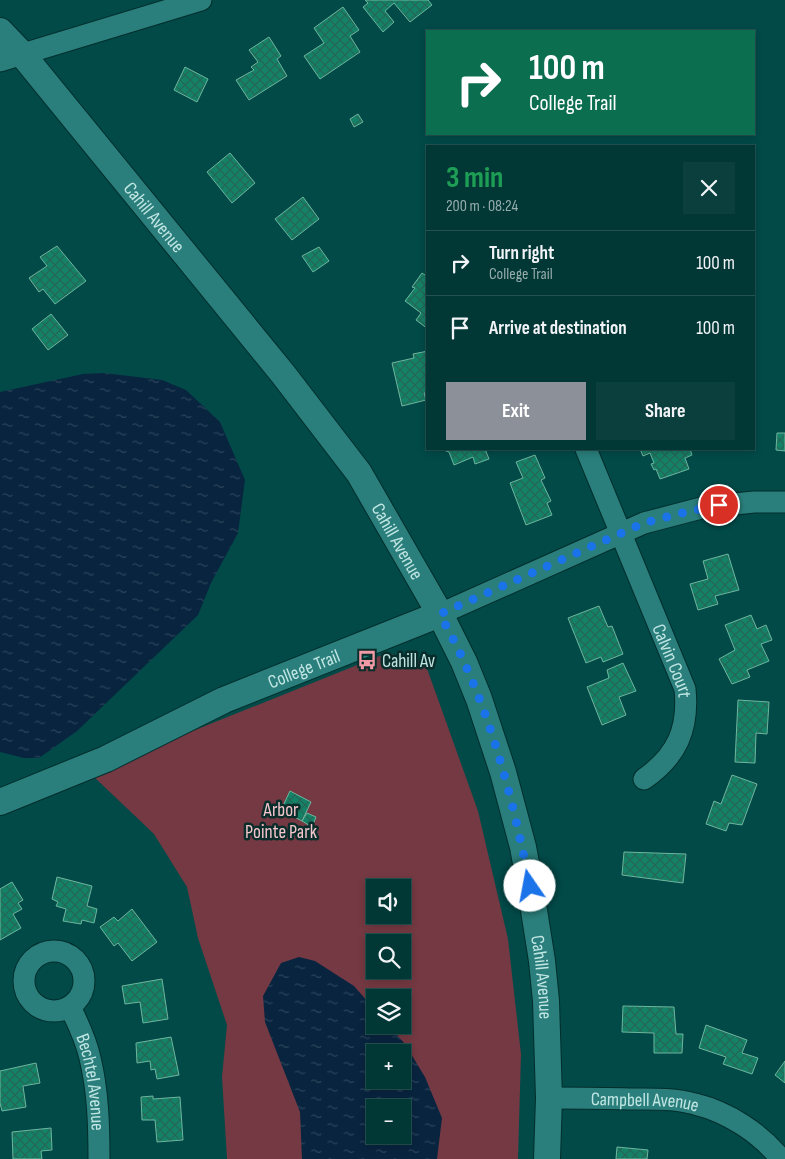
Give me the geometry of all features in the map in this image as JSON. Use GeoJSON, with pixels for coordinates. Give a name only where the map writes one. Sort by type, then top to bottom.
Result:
{"type":"FeatureCollection","features":[{"type":"Feature","properties":{"kind":"street"},"geometry":{"type":"LineString","coordinates":[[11,58],[201,0]]}},
{"type":"Feature","properties":{"kind":"street","name":"Cahill Avenue"},"geometry":{"type":"LineString","coordinates":[[0,31],[11,58],[277,366],[359,473],[440,614],[464,662],[479,699],[503,772],[523,847],[534,904],[543,969],[548,1039],[547,1159]]}},
{"type":"Feature","properties":{"kind":"street","name":"Calvin Court"},"geometry":{"type":"LineString","coordinates":[[586,450],[685,689],[686,704],[682,734],[667,760],[644,779]]}},
{"type":"Feature","properties":{"kind":"street","name":"College Trail"},"geometry":{"type":"LineString","coordinates":[[0,802],[106,759],[224,700],[440,614],[621,533],[658,519],[705,507],[747,502],[785,502]]}},
{"type":"Feature","properties":{"kind":"street","name":"Bechtel Avenue"},"geometry":{"type":"LineString","coordinates":[[70,1007],[90,1057],[97,1110],[99,1159]]}},
{"type":"Feature","properties":{"kind":"street","name":"Campbell Avenue"},"geometry":{"type":"LineString","coordinates":[[549,1098],[675,1100],[694,1104],[714,1110],[737,1122],[761,1138],[781,1159]]}},
{"type":"Feature","properties":{"kind":"green space","name":"Arbor Pointe Park"},"geometry":{"type":"Polygon","coordinates":[[[387,653],[425,663],[478,811],[508,939],[521,1054],[518,1159],[227,1159],[222,1077],[227,1025],[198,938],[187,887],[154,834],[92,775],[138,753],[387,653]]]}},
{"type":"Feature","properties":{"kind":"water"},"geometry":{"type":"Polygon","coordinates":[[[104,373],[162,380],[186,390],[220,422],[245,480],[238,533],[211,583],[198,615],[77,731],[39,758],[24,758],[0,752],[0,392],[83,374],[104,373]]]}},
{"type":"Feature","properties":{"kind":"water"},"geometry":{"type":"Polygon","coordinates":[[[299,957],[315,961],[354,986],[366,1000],[366,1034],[396,1034],[405,1044],[366,1044],[366,1089],[411,1089],[411,1054],[425,1077],[442,1118],[437,1159],[302,1159],[300,1112],[265,1022],[263,996],[281,963],[299,957]]]}},
{"type":"Feature","properties":{"kind":"building"},"geometry":{"type":"Polygon","coordinates":[[[365,0],[428,0],[432,5],[410,22],[394,3],[385,11],[394,22],[383,32],[363,7],[368,3],[365,0]]]}},
{"type":"Feature","properties":{"kind":"building"},"geometry":{"type":"Polygon","coordinates":[[[343,7],[359,30],[350,36],[360,52],[320,79],[304,56],[324,43],[314,28],[343,7]]]}},
{"type":"Feature","properties":{"kind":"building"},"geometry":{"type":"Polygon","coordinates":[[[269,37],[281,56],[277,59],[287,76],[249,100],[236,80],[254,70],[251,67],[258,62],[249,50],[269,37]]]}},
{"type":"Feature","properties":{"kind":"building"},"geometry":{"type":"Polygon","coordinates":[[[185,67],[208,79],[197,102],[174,90],[185,67]]]}},
{"type":"Feature","properties":{"kind":"building"},"geometry":{"type":"Polygon","coordinates":[[[358,114],[363,122],[354,127],[350,119],[358,114]]]}},
{"type":"Feature","properties":{"kind":"building"},"geometry":{"type":"Polygon","coordinates":[[[230,153],[255,183],[232,203],[207,172],[230,153]]]}},
{"type":"Feature","properties":{"kind":"building"},"geometry":{"type":"Polygon","coordinates":[[[303,197],[319,219],[292,240],[275,219],[303,197]]]}},
{"type":"Feature","properties":{"kind":"building"},"geometry":{"type":"Polygon","coordinates":[[[57,246],[86,281],[55,304],[43,289],[39,292],[29,278],[47,266],[40,257],[57,246]]]}},
{"type":"Feature","properties":{"kind":"building"},"geometry":{"type":"Polygon","coordinates":[[[319,247],[329,261],[313,272],[302,256],[319,247]]]}},
{"type":"Feature","properties":{"kind":"building"},"geometry":{"type":"Polygon","coordinates":[[[422,273],[426,274],[426,328],[416,320],[421,313],[405,301],[415,288],[412,287],[422,273]]]}},
{"type":"Feature","properties":{"kind":"building"},"geometry":{"type":"Polygon","coordinates":[[[51,314],[68,335],[48,350],[32,329],[51,314]]]}},
{"type":"Feature","properties":{"kind":"building"},"geometry":{"type":"Polygon","coordinates":[[[426,351],[426,392],[424,393],[426,400],[402,406],[392,363],[414,358],[413,354],[426,351]]]}},
{"type":"Feature","properties":{"kind":"building"},"geometry":{"type":"Polygon","coordinates":[[[777,433],[785,433],[785,451],[776,450],[777,433]]]}},
{"type":"Feature","properties":{"kind":"building"},"geometry":{"type":"Polygon","coordinates":[[[444,450],[485,450],[489,459],[475,464],[473,457],[454,465],[449,452],[444,450]]]}},
{"type":"Feature","properties":{"kind":"building"},"geometry":{"type":"Polygon","coordinates":[[[640,450],[690,450],[692,455],[685,458],[689,469],[660,479],[656,469],[654,470],[651,464],[654,463],[650,453],[643,456],[640,450]]]}},
{"type":"Feature","properties":{"kind":"building"},"geometry":{"type":"Polygon","coordinates":[[[535,455],[545,478],[541,480],[551,501],[547,503],[552,515],[526,525],[510,483],[523,478],[516,462],[535,455]]]}},
{"type":"Feature","properties":{"kind":"building"},"geometry":{"type":"Polygon","coordinates":[[[728,554],[739,590],[715,596],[718,604],[698,610],[690,584],[708,579],[703,561],[728,554]]]}},
{"type":"Feature","properties":{"kind":"building"},"geometry":{"type":"Polygon","coordinates":[[[599,606],[608,627],[612,626],[623,654],[603,662],[601,657],[586,663],[568,618],[599,606]]]}},
{"type":"Feature","properties":{"kind":"building"},"geometry":{"type":"Polygon","coordinates":[[[751,615],[757,629],[766,625],[772,640],[761,644],[769,661],[747,670],[750,677],[732,684],[719,659],[735,650],[725,625],[751,615]]]}},
{"type":"Feature","properties":{"kind":"building"},"geometry":{"type":"Polygon","coordinates":[[[623,663],[636,691],[619,697],[626,715],[602,725],[587,687],[609,678],[607,670],[623,663]]]}},
{"type":"Feature","properties":{"kind":"building"},"geometry":{"type":"Polygon","coordinates":[[[738,700],[769,702],[767,734],[756,733],[755,763],[735,762],[738,700]]]}},
{"type":"Feature","properties":{"kind":"building"},"geometry":{"type":"Polygon","coordinates":[[[732,775],[757,784],[742,825],[729,823],[726,831],[706,824],[714,801],[721,804],[732,775]]]}},
{"type":"Feature","properties":{"kind":"building"},"geometry":{"type":"Polygon","coordinates":[[[290,791],[311,802],[302,821],[281,810],[290,791]]]}},
{"type":"Feature","properties":{"kind":"building"},"geometry":{"type":"Polygon","coordinates":[[[307,813],[316,817],[312,827],[302,821],[307,813]]]}},
{"type":"Feature","properties":{"kind":"building"},"geometry":{"type":"Polygon","coordinates":[[[624,852],[686,854],[683,883],[622,875],[624,852]]]}},
{"type":"Feature","properties":{"kind":"building"},"geometry":{"type":"Polygon","coordinates":[[[57,877],[92,886],[87,906],[97,909],[94,923],[82,920],[81,924],[63,921],[66,909],[56,906],[58,902],[52,899],[57,877]]]}},
{"type":"Feature","properties":{"kind":"building"},"geometry":{"type":"Polygon","coordinates":[[[12,882],[23,900],[18,903],[22,909],[13,914],[21,928],[0,940],[0,889],[12,882]]]}},
{"type":"Feature","properties":{"kind":"building"},"geometry":{"type":"Polygon","coordinates":[[[132,909],[157,942],[132,961],[118,943],[114,946],[100,927],[114,917],[118,921],[132,909]]]}},
{"type":"Feature","properties":{"kind":"building"},"geometry":{"type":"Polygon","coordinates":[[[162,979],[168,1019],[143,1023],[140,1002],[125,1004],[122,986],[162,979]]]}},
{"type":"Feature","properties":{"kind":"building"},"geometry":{"type":"Polygon","coordinates":[[[623,1006],[674,1007],[676,1034],[683,1034],[682,1053],[654,1053],[654,1033],[622,1032],[623,1006]]]}},
{"type":"Feature","properties":{"kind":"building"},"geometry":{"type":"Polygon","coordinates":[[[706,1025],[747,1040],[742,1053],[758,1058],[752,1074],[723,1064],[726,1057],[699,1048],[706,1025]]]}},
{"type":"Feature","properties":{"kind":"building"},"geometry":{"type":"Polygon","coordinates":[[[171,1037],[179,1075],[157,1079],[155,1069],[151,1070],[150,1061],[137,1063],[136,1043],[171,1037]]]}},
{"type":"Feature","properties":{"kind":"building"},"geometry":{"type":"Polygon","coordinates":[[[785,1061],[785,1083],[775,1075],[785,1061]]]}},
{"type":"Feature","properties":{"kind":"building"},"geometry":{"type":"Polygon","coordinates":[[[36,1063],[40,1083],[23,1086],[26,1107],[2,1111],[0,1103],[0,1071],[36,1063]]]}},
{"type":"Feature","properties":{"kind":"building"},"geometry":{"type":"Polygon","coordinates":[[[153,1096],[153,1099],[180,1097],[183,1140],[157,1142],[155,1120],[142,1120],[141,1097],[153,1096]]]}},
{"type":"Feature","properties":{"kind":"building"},"geometry":{"type":"Polygon","coordinates":[[[51,1128],[52,1150],[41,1151],[42,1159],[13,1159],[12,1132],[51,1128]]]}},
{"type":"Feature","properties":{"kind":"building"},"geometry":{"type":"Polygon","coordinates":[[[617,1147],[648,1150],[647,1159],[616,1159],[617,1147]]]}},
{"type":"Feature","properties":{"kind":"place","name":"Cahill Av"},"geometry":{"type":"Point","coordinates":[367,660]}},
{"type":"Feature","properties":{"kind":"route"},"geometry":{"type":"LineString","coordinates":[[530,886],[514,810],[491,734],[464,662],[440,614],[644,523],[719,505]]}}]}
